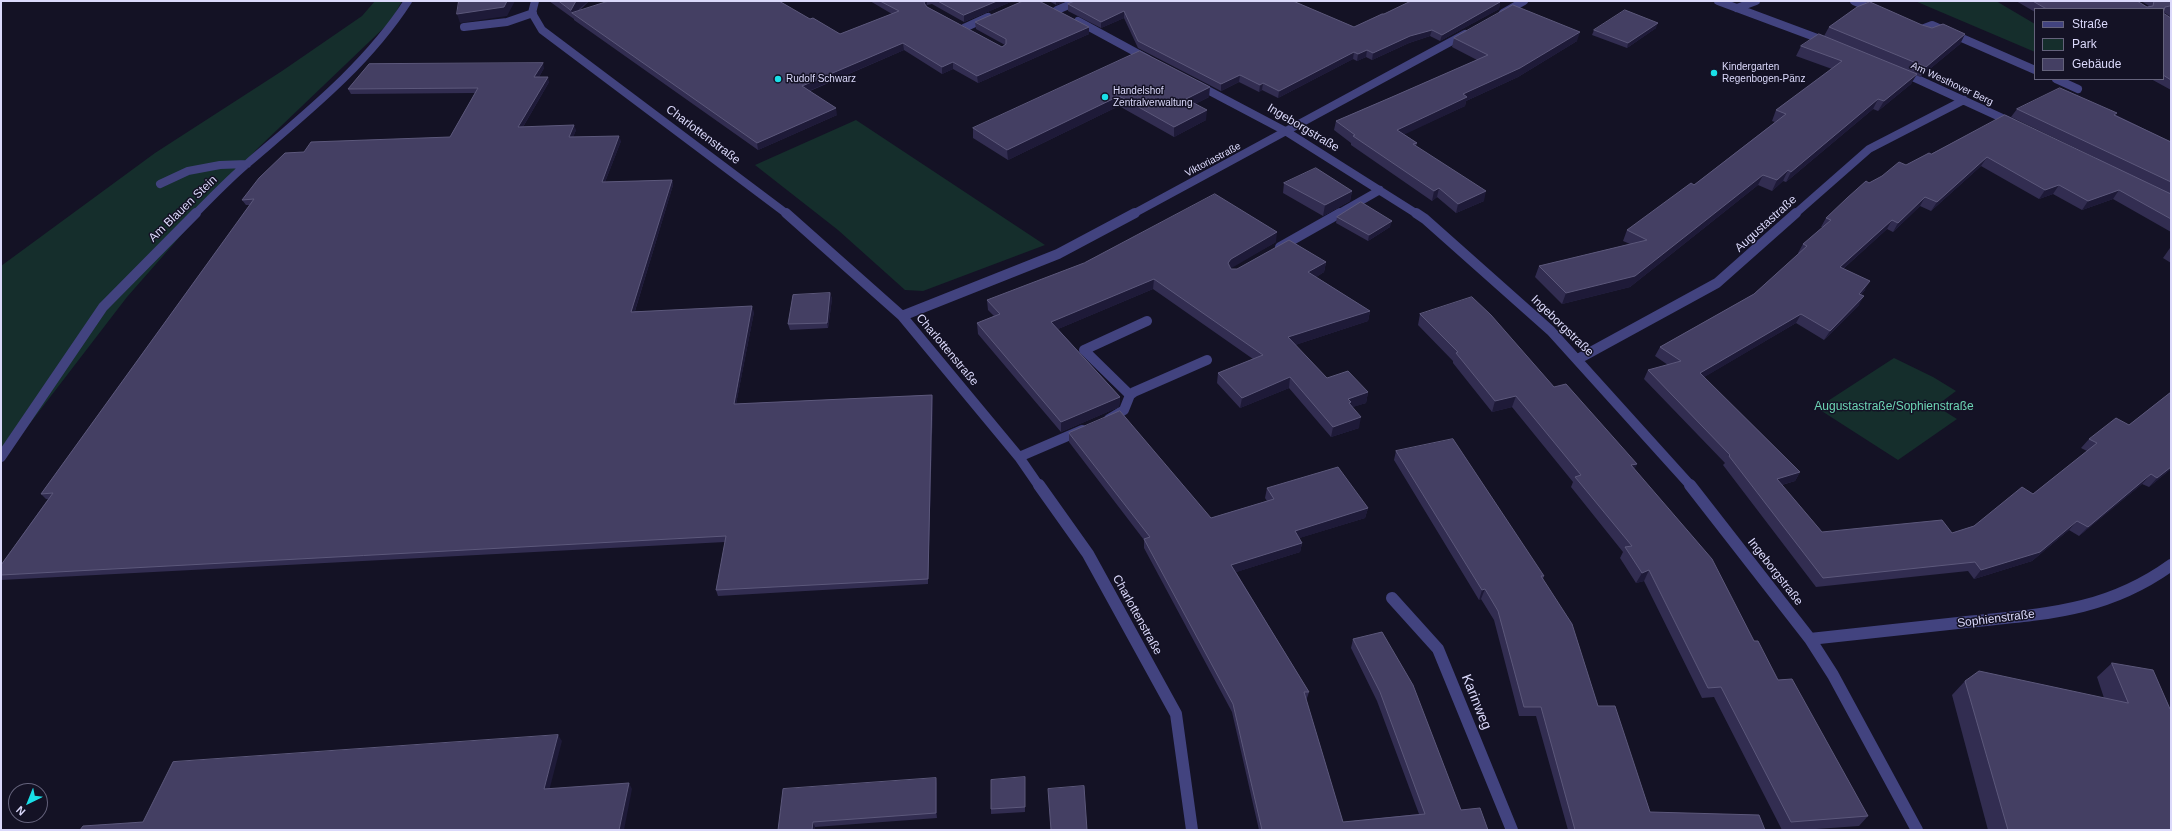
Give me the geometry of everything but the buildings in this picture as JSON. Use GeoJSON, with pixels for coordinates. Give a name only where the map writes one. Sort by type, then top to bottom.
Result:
{"type":"FeatureCollection","features":[{"type":"Feature","properties":{"kind":"street","name":"Am Blauen Stein"},"geometry":{"type":"LineString","coordinates":[[1,456],[103,307],[173,235],[247,164],[284,134],[340,81],[395,21],[408,1]]}},
{"type":"Feature","properties":{"kind":"street"},"geometry":{"type":"LineString","coordinates":[[464,27],[507,22],[533,14],[535,1]]}},
{"type":"Feature","properties":{"kind":"street"},"geometry":{"type":"LineString","coordinates":[[1078,1],[1054,9],[1154,62]]}},
{"type":"Feature","properties":{"kind":"street"},"geometry":{"type":"LineString","coordinates":[[1494,18],[1524,1]]}},
{"type":"Feature","properties":{"kind":"street"},"geometry":{"type":"LineString","coordinates":[[1718,1],[1838,46]]}},
{"type":"Feature","properties":{"kind":"street"},"geometry":{"type":"LineString","coordinates":[[1737,8],[1756,1]]}},
{"type":"Feature","properties":{"kind":"street"},"geometry":{"type":"LineString","coordinates":[[1854,1],[1883,14]]}},
{"type":"Feature","properties":{"kind":"street"},"geometry":{"type":"LineString","coordinates":[[957,24],[967,30],[998,13]]}},
{"type":"Feature","properties":{"kind":"street","name":"Charlottenstraße"},"geometry":{"type":"LineString","coordinates":[[533,14],[542,30],[798,222],[902,316],[1019,457],[1088,554],[1176,714],[1192,830]]}},
{"type":"Feature","properties":{"kind":"street"},"geometry":{"type":"LineString","coordinates":[[1912,27],[1919,30],[1932,25],[2034,70]]}},
{"type":"Feature","properties":{"kind":"street","name":"Viktoriastraße"},"geometry":{"type":"LineString","coordinates":[[902,316],[1058,254],[1287,132],[1475,28]]}},
{"type":"Feature","properties":{"kind":"street","name":"Am Westhover Berg"},"geometry":{"type":"LineString","coordinates":[[1895,69],[2023,128]]}},
{"type":"Feature","properties":{"kind":"street","name":"Ingeborgstraße"},"geometry":{"type":"LineString","coordinates":[[1189,80],[1287,132],[1425,219],[1550,331],[1578,359],[1685,478],[1810,639],[1833,675],[1916,830]]}},
{"type":"Feature","properties":{"kind":"street"},"geometry":{"type":"LineString","coordinates":[[2058,80],[2078,89]]}},
{"type":"Feature","properties":{"kind":"street","name":"Augustastraße"},"geometry":{"type":"LineString","coordinates":[[1578,359],[1717,283],[1870,149],[1964,100]]}},
{"type":"Feature","properties":{"kind":"street"},"geometry":{"type":"LineString","coordinates":[[160,184],[188,171],[220,165],[247,164]]}},
{"type":"Feature","properties":{"kind":"street"},"geometry":{"type":"LineString","coordinates":[[1273,251],[1380,190]]}},
{"type":"Feature","properties":{"kind":"street"},"geometry":{"type":"LineString","coordinates":[[1130,395],[1084,350],[1147,321]]}},
{"type":"Feature","properties":{"kind":"street"},"geometry":{"type":"LineString","coordinates":[[1130,395],[1207,360]]}},
{"type":"Feature","properties":{"kind":"street"},"geometry":{"type":"LineString","coordinates":[[1019,457],[1126,411],[1130,395]]}},
{"type":"Feature","properties":{"kind":"street","name":"Sophienstraße"},"geometry":{"type":"LineString","coordinates":[[1810,639],[2018,617],[2086,607],[2137,588],[2171,565]]}},
{"type":"Feature","properties":{"kind":"street","name":"Karinweg"},"geometry":{"type":"LineString","coordinates":[[1392,598],[1438,649],[1512,830]]}},
{"type":"Feature","properties":{"kind":"green space"},"geometry":{"type":"Polygon","coordinates":[[[375,1],[402,1],[391,21],[256,150],[127,297],[1,461],[1,266],[155,153],[282,71],[362,16],[375,1]]]}},
{"type":"Feature","properties":{"kind":"green space"},"geometry":{"type":"Polygon","coordinates":[[[1915,1],[1996,1],[2034,23],[2034,52],[1915,1]]]}},
{"type":"Feature","properties":{"kind":"green space"},"geometry":{"type":"Polygon","coordinates":[[[856,120],[1045,245],[923,291],[905,290],[838,230],[755,165],[856,120]]]}},
{"type":"Feature","properties":{"kind":"green space","name":"Augustastraße/Sophienstraße"},"geometry":{"type":"Polygon","coordinates":[[[1894,358],[1933,377],[1956,391],[1936,406],[1957,419],[1898,460],[1817,408],[1894,358]]]}},
{"type":"Feature","properties":{"kind":"place","name":"Kindergarten Regenbogen-Pänz"},"geometry":{"type":"Point","coordinates":[1714,73]}},
{"type":"Feature","properties":{"kind":"place","name":"Rudolf Schwarz"},"geometry":{"type":"Point","coordinates":[778,79]}},
{"type":"Feature","properties":{"kind":"place","name":"Handelshof Zentralverwaltung"},"geometry":{"type":"Point","coordinates":[1105,97]}}]}
